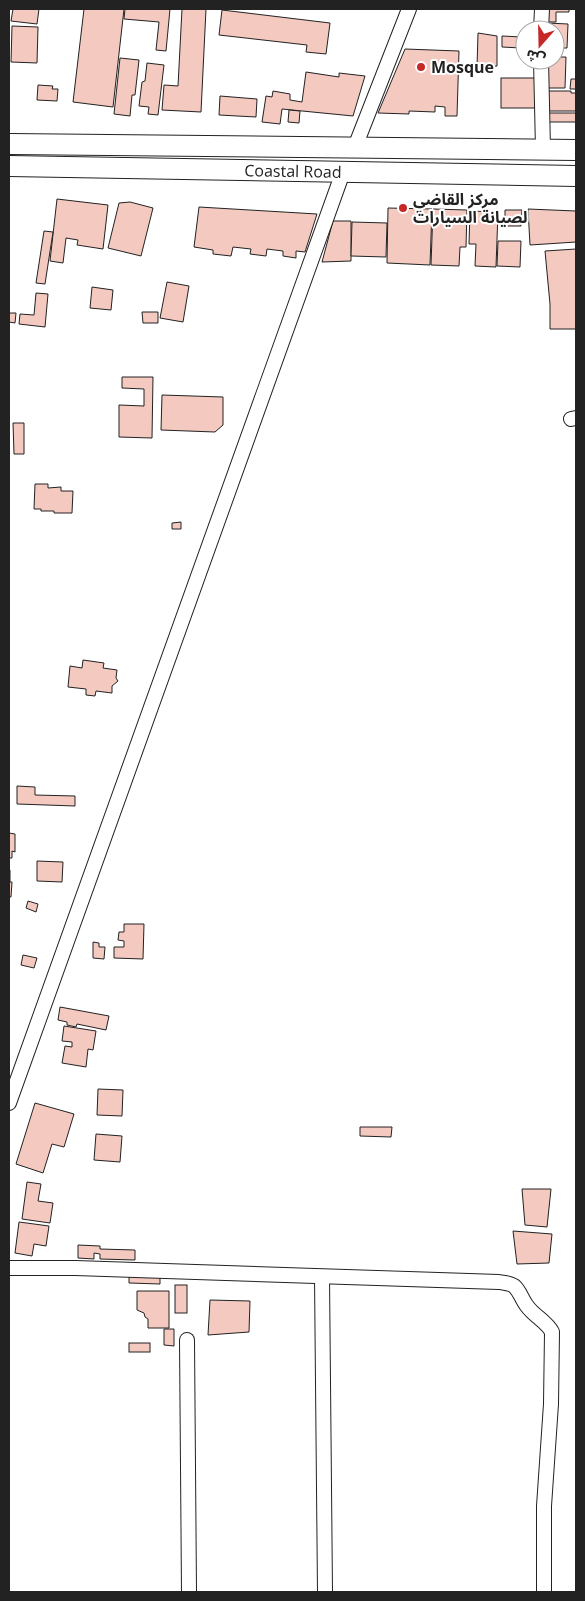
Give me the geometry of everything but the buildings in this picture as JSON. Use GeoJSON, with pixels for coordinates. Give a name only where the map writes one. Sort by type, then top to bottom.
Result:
{"type":"FeatureCollection","features":[{"type":"Feature","properties":{"kind":"highway","name":"Coastal Road"},"geometry":{"type":"LineString","coordinates":[[9,144],[576,150]]}},
{"type":"Feature","properties":{"kind":"highway","name":"Coastal Road"},"geometry":{"type":"LineString","coordinates":[[9,166],[576,176]]}},
{"type":"Feature","properties":{"kind":"street"},"geometry":{"type":"LineString","coordinates":[[355,147],[409,9]]}},
{"type":"Feature","properties":{"kind":"street"},"geometry":{"type":"LineString","coordinates":[[541,70],[543,149]]}},
{"type":"Feature","properties":{"kind":"street"},"geometry":{"type":"LineString","coordinates":[[9,1103],[343,172]]}},
{"type":"Feature","properties":{"kind":"street"},"geometry":{"type":"LineString","coordinates":[[9,1268],[76,1268],[499,1282],[511,1284],[517,1288],[527,1306],[552,1332],[551,1404],[544,1506],[544,1592]]}},
{"type":"Feature","properties":{"kind":"street"},"geometry":{"type":"LineString","coordinates":[[322,1277],[325,1592]]}},
{"type":"Feature","properties":{"kind":"street"},"geometry":{"type":"LineString","coordinates":[[187,1340],[189,1592]]}},
{"type":"Feature","properties":{"kind":"place","name":"Mosque"},"geometry":{"type":"Point","coordinates":[421,67]}},
{"type":"Feature","properties":{"kind":"place","name":"مركز القاضي لصيانة السيارات"},"geometry":{"type":"Point","coordinates":[403,208]}}]}
